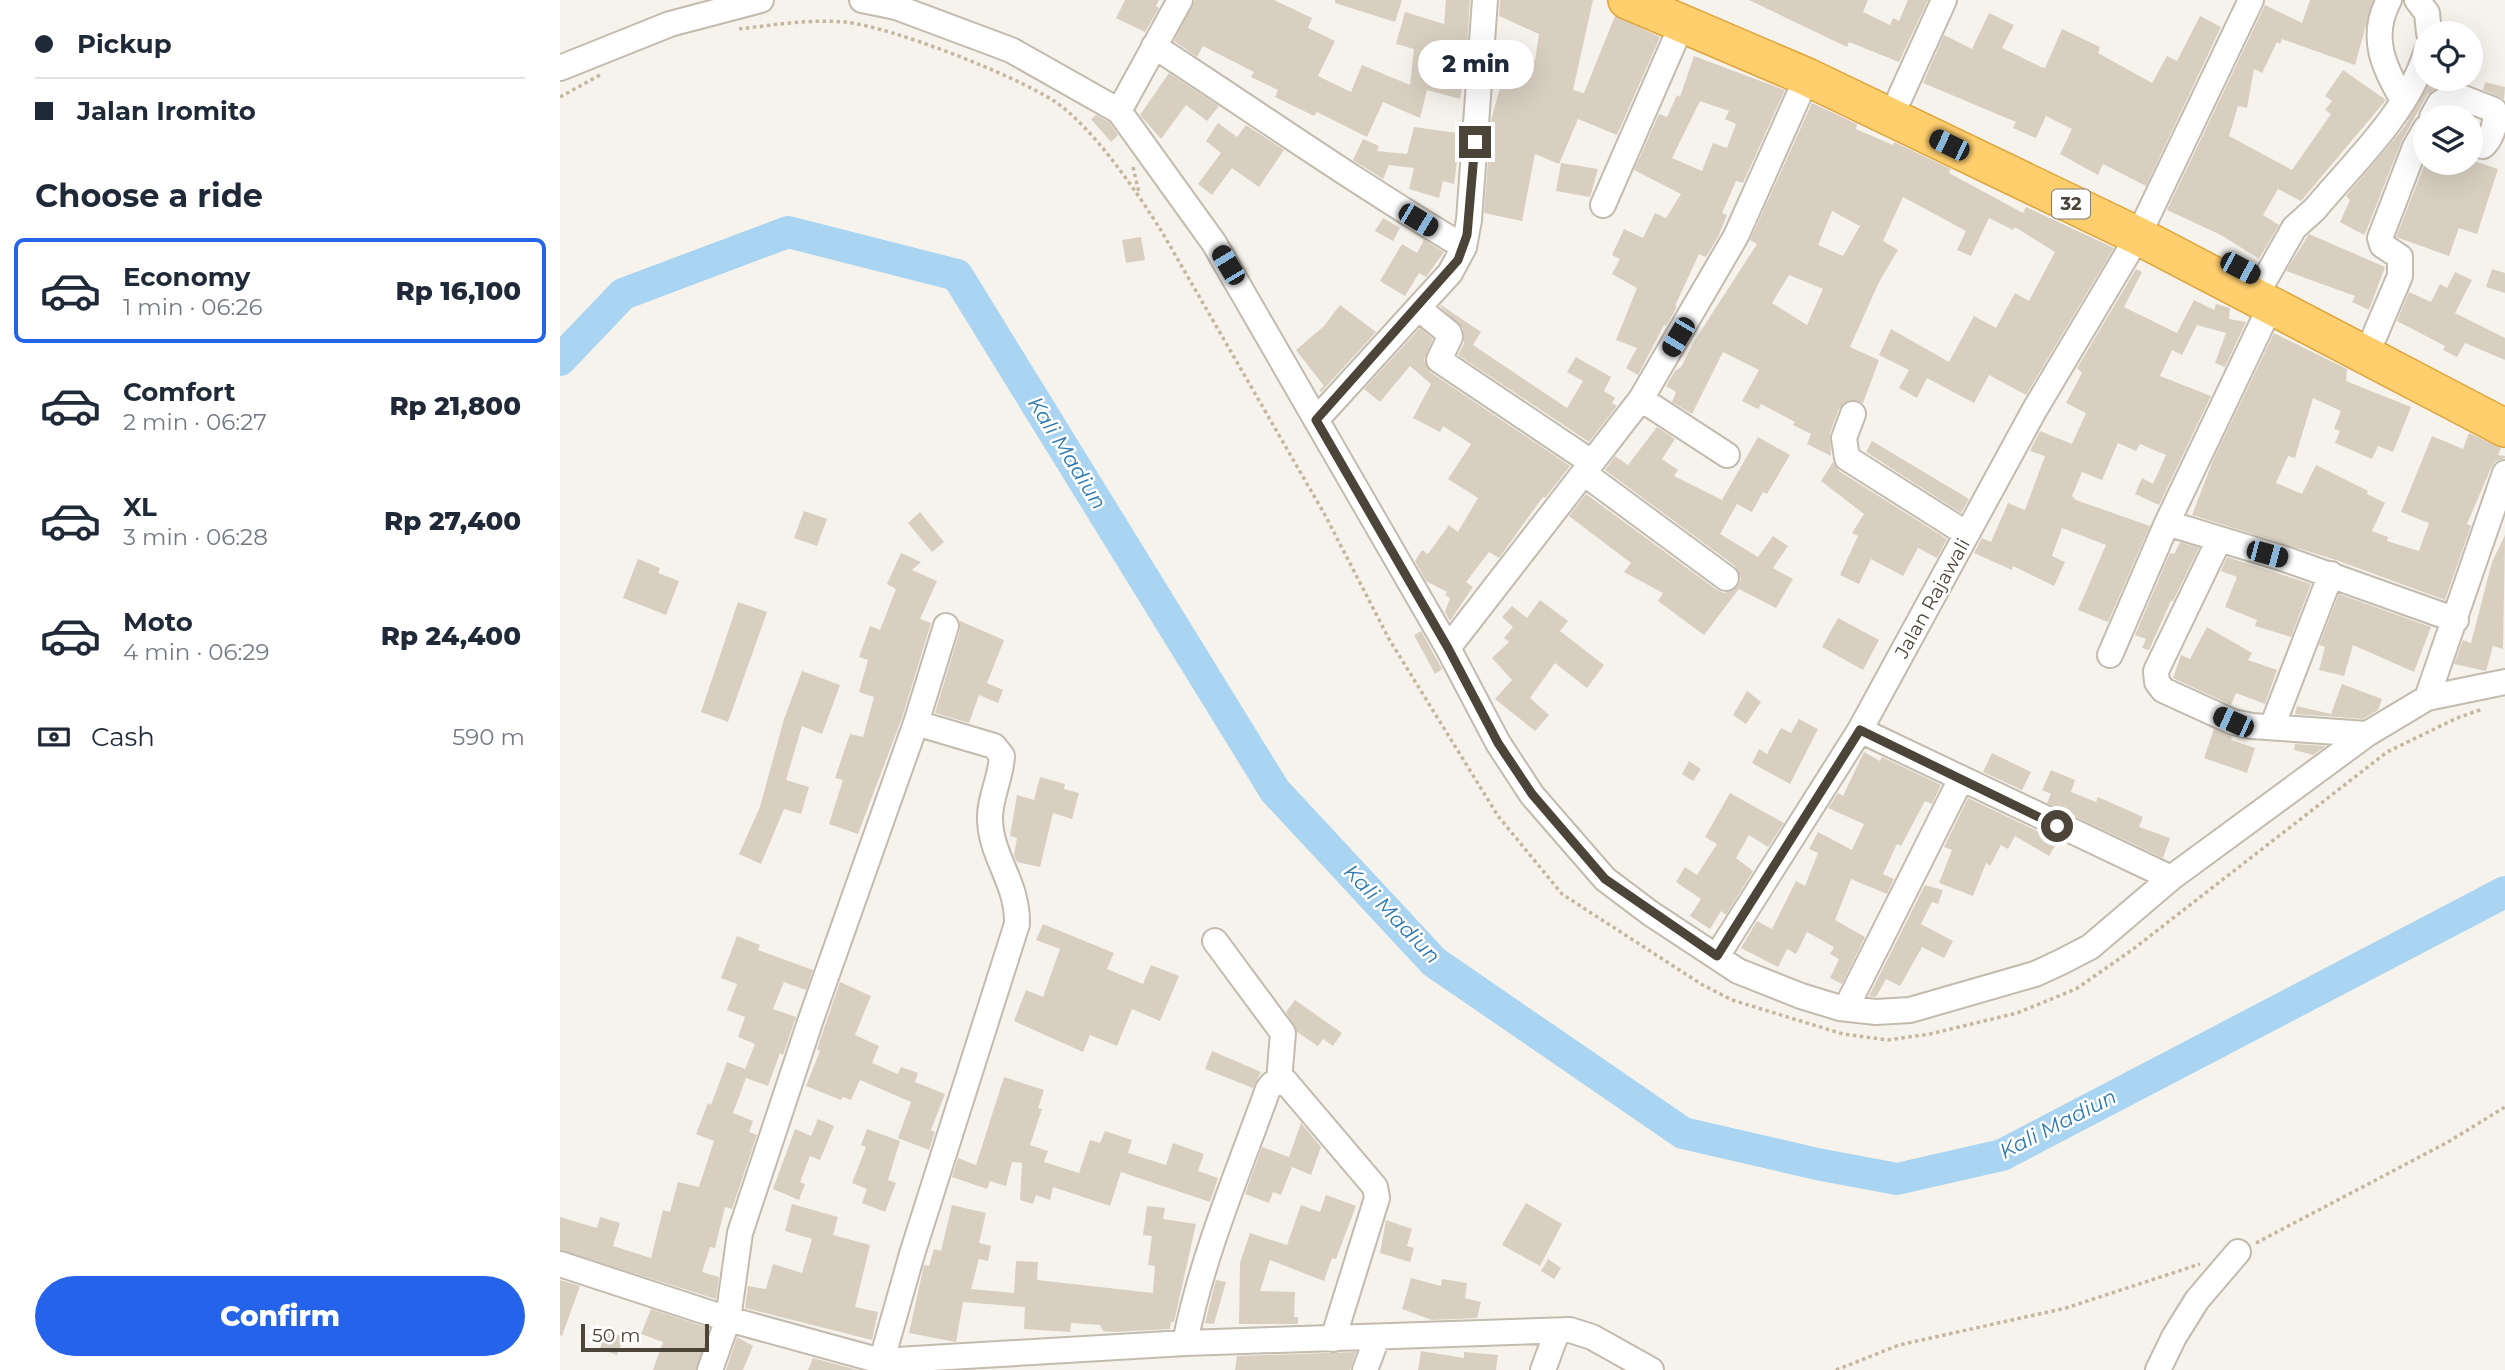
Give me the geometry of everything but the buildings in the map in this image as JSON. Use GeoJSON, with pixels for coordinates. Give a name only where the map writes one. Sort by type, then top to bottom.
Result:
{"type":"FeatureCollection","features":[{"type":"Feature","properties":{"kind":"highway","name":"32"},"geometry":{"type":"LineString","coordinates":[[1627,0],[1683,12],[1900,97],[2267,294],[2505,428]]}},
{"type":"Feature","properties":{"kind":"highway","name":"32"},"geometry":{"type":"LineString","coordinates":[[1683,12],[1807,78],[2142,227]]}},
{"type":"Feature","properties":{"kind":"highway","name":"32"},"geometry":{"type":"LineString","coordinates":[[2267,294],[2374,337],[2505,407]]}},
{"type":"Feature","properties":{"kind":"street"},"geometry":{"type":"LineString","coordinates":[[560,68],[670,23],[761,0]]}},
{"type":"Feature","properties":{"kind":"street"},"geometry":{"type":"LineString","coordinates":[[862,0],[896,7],[1011,50],[1119,111],[1214,243],[1448,648],[1498,743],[1532,794],[1605,879],[1738,971],[1766,983],[1846,1008],[1876,1012],[1910,1010],[2035,974],[2090,947],[2171,878],[2367,734],[2427,698],[2505,682]]}},
{"type":"Feature","properties":{"kind":"street"},"geometry":{"type":"LineString","coordinates":[[1119,111],[1180,0]]}},
{"type":"Feature","properties":{"kind":"street"},"geometry":{"type":"LineString","coordinates":[[1316,420],[1450,273],[1464,247],[1469,220],[1485,0]]}},
{"type":"Feature","properties":{"kind":"street"},"geometry":{"type":"LineString","coordinates":[[1900,97],[1944,0]]}},
{"type":"Feature","properties":{"kind":"street","name":"Jalan Rajawali"},"geometry":{"type":"LineString","coordinates":[[1717,956],[1860,730],[2035,409],[2142,227],[2250,0]]}},
{"type":"Feature","properties":{"kind":"street"},"geometry":{"type":"LineString","coordinates":[[2389,0],[2384,9],[2380,57],[2403,100]]}},
{"type":"Feature","properties":{"kind":"street"},"geometry":{"type":"LineString","coordinates":[[2417,0],[2427,13],[2428,21]]}},
{"type":"Feature","properties":{"kind":"street"},"geometry":{"type":"LineString","coordinates":[[1602,205],[1683,12]]}},
{"type":"Feature","properties":{"kind":"street"},"geometry":{"type":"LineString","coordinates":[[1154,46],[1300,141],[1371,192],[1464,247]]}},
{"type":"Feature","properties":{"kind":"street"},"geometry":{"type":"LineString","coordinates":[[1448,648],[1641,399],[1726,255],[1807,78]]}},
{"type":"Feature","properties":{"kind":"street"},"geometry":{"type":"LineString","coordinates":[[2110,655],[2301,218],[2315,209],[2403,100],[2413,80]]}},
{"type":"Feature","properties":{"kind":"street"},"geometry":{"type":"LineString","coordinates":[[2439,105],[2453,94],[2481,105]]}},
{"type":"Feature","properties":{"kind":"street"},"geometry":{"type":"LineString","coordinates":[[2483,106],[2494,110],[2496,116],[2488,141],[2483,146]]}},
{"type":"Feature","properties":{"kind":"street"},"geometry":{"type":"LineString","coordinates":[[2374,337],[2400,276],[2400,257],[2382,245],[2380,238],[2413,152]]}},
{"type":"Feature","properties":{"kind":"street"},"geometry":{"type":"LineString","coordinates":[[1418,308],[1449,333],[1450,337],[1439,360],[1588,468],[1726,578]]}},
{"type":"Feature","properties":{"kind":"street"},"geometry":{"type":"LineString","coordinates":[[1641,399],[1727,456]]}},
{"type":"Feature","properties":{"kind":"street"},"geometry":{"type":"LineString","coordinates":[[1853,414],[1844,438],[1847,458],[1967,534]]}},
{"type":"Feature","properties":{"kind":"street"},"geometry":{"type":"LineString","coordinates":[[2427,698],[2505,473]]}},
{"type":"Feature","properties":{"kind":"street"},"geometry":{"type":"LineString","coordinates":[[2166,523],[2330,574],[2456,620]]}},
{"type":"Feature","properties":{"kind":"street"},"geometry":{"type":"LineString","coordinates":[[2219,540],[2156,671],[2157,682],[2163,690],[2233,722],[2367,734]]}},
{"type":"Feature","properties":{"kind":"street"},"geometry":{"type":"LineString","coordinates":[[2272,727],[2330,574]]}},
{"type":"Feature","properties":{"kind":"street"},"geometry":{"type":"LineString","coordinates":[[710,1370],[728,1319],[740,1233],[810,1022],[916,723],[946,626]]}},
{"type":"Feature","properties":{"kind":"street"},"geometry":{"type":"LineString","coordinates":[[880,1366],[912,1254],[1017,924],[1018,903],[993,841],[990,819],[1002,756],[994,746],[916,723]]}},
{"type":"Feature","properties":{"kind":"street"},"geometry":{"type":"LineString","coordinates":[[1860,730],[2171,878]]}},
{"type":"Feature","properties":{"kind":"street"},"geometry":{"type":"LineString","coordinates":[[1846,1008],[1961,779]]}},
{"type":"Feature","properties":{"kind":"street"},"geometry":{"type":"LineString","coordinates":[[1215,942],[1283,1033],[1279,1081]]}},
{"type":"Feature","properties":{"kind":"street"},"geometry":{"type":"LineString","coordinates":[[1185,1343],[1193,1303],[1212,1245],[1268,1089],[1279,1081],[1285,1081],[1375,1187],[1377,1198],[1333,1339]]}},
{"type":"Feature","properties":{"kind":"street"},"geometry":{"type":"LineString","coordinates":[[2158,1370],[2197,1300],[2238,1252]]}},
{"type":"Feature","properties":{"kind":"street"},"geometry":{"type":"LineString","coordinates":[[560,1264],[880,1366],[1185,1343],[1570,1330],[1592,1337],[1651,1370]]}},
{"type":"Feature","properties":{"kind":"street"},"geometry":{"type":"LineString","coordinates":[[1543,1370],[1557,1332]]}},
{"type":"Feature","properties":{"kind":"street"},"geometry":{"type":"LineString","coordinates":[[1365,1370],[1377,1338]]}},
{"type":"Feature","properties":{"kind":"path"},"geometry":{"type":"LineString","coordinates":[[1836,1370],[1899,1345],[2066,1308],[2238,1252],[2448,1142],[2505,1107]]}},
{"type":"Feature","properties":{"kind":"waterway","name":"Kali Madiun"},"geometry":{"type":"LineString","coordinates":[[560,360],[623,294],[788,232],[957,275],[1275,791],[1434,962],[1683,1133],[1817,1164],[1897,1179],[2002,1155],[2505,892]]}},
{"type":"Feature","properties":{"kind":"route"},"geometry":{"type":"LineString","coordinates":[[1475,142],[1467,235],[1458,260],[1450,273],[1316,420],[1448,648],[1498,743],[1532,794],[1575,847],[1605,879],[1650,913],[1717,956],[1860,730],[2057,826]]}}]}
